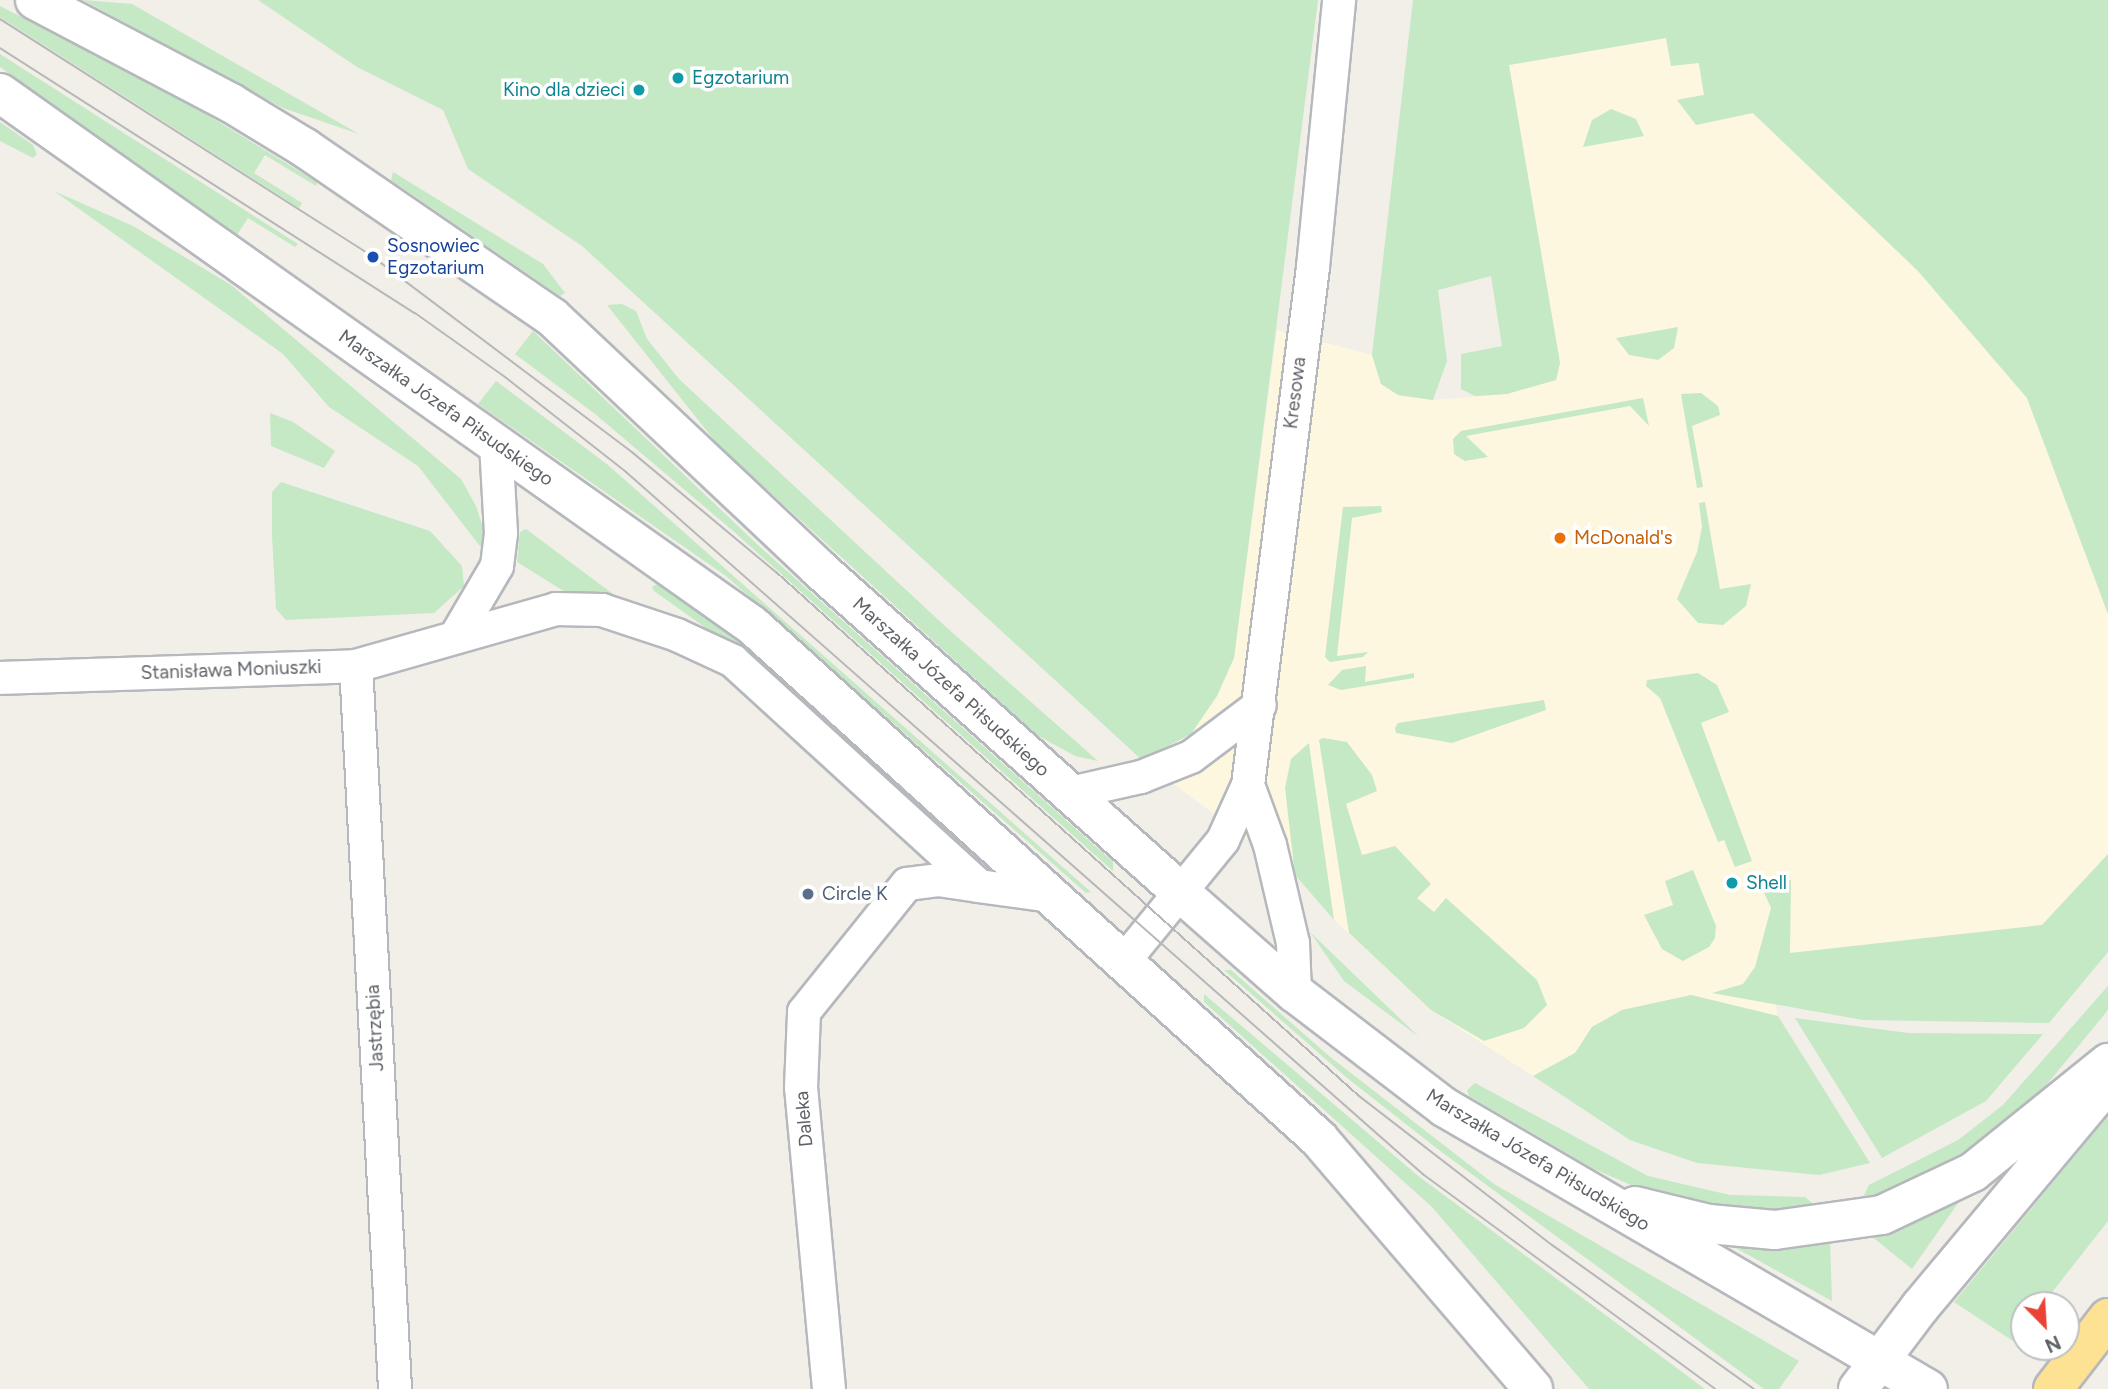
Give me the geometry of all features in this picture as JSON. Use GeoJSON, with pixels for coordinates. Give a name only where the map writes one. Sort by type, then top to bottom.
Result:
{"type":"FeatureCollection","features":[{"type":"Feature","properties":{"kind":"highway"},"geometry":{"type":"LineString","coordinates":[[2053,1389],[2108,1318]]}},
{"type":"Feature","properties":{"kind":"main road","name":"Marszałka Józefa Piłsudskiego"},"geometry":{"type":"LineString","coordinates":[[35,0],[231,103],[305,148],[552,317],[818,568],[1295,993],[1444,1107],[1891,1379]]}},
{"type":"Feature","properties":{"kind":"main road","name":"Marszałka Józefa Piłsudskiego"},"geometry":{"type":"LineString","coordinates":[[0,93],[126,187],[496,443],[752,625],[1319,1139],[1513,1374],[1533,1389]]}},
{"type":"Feature","properties":{"kind":"main road"},"geometry":{"type":"LineString","coordinates":[[1592,1196],[1709,1224],[1776,1230],[1882,1214],[1973,1172],[2108,1063]]}},
{"type":"Feature","properties":{"kind":"main road"},"geometry":{"type":"LineString","coordinates":[[1891,1379],[2108,1081]]}},
{"type":"Feature","properties":{"kind":"street","name":"Kresowa"},"geometry":{"type":"LineString","coordinates":[[1248,785],[1313,268],[1339,0]]}},
{"type":"Feature","properties":{"kind":"street"},"geometry":{"type":"LineString","coordinates":[[457,634],[497,566],[501,533],[496,443]]}},
{"type":"Feature","properties":{"kind":"street","name":"Stanisława Moniuszki"},"geometry":{"type":"LineString","coordinates":[[0,678],[356,666],[457,634],[556,609],[602,610],[677,635],[733,661],[979,886]]}},
{"type":"Feature","properties":{"kind":"street","name":"Jastrzębia"},"geometry":{"type":"LineString","coordinates":[[356,666],[395,1389]]}},
{"type":"Feature","properties":{"kind":"street"},"geometry":{"type":"LineString","coordinates":[[1070,793],[1141,777],[1191,757],[1260,705]]}},
{"type":"Feature","properties":{"kind":"street"},"geometry":{"type":"LineString","coordinates":[[1124,961],[1223,839],[1248,785]]}},
{"type":"Feature","properties":{"kind":"street"},"geometry":{"type":"LineString","coordinates":[[1248,785],[1270,845],[1293,943],[1295,993]]}},
{"type":"Feature","properties":{"kind":"street","name":"Daleka"},"geometry":{"type":"LineString","coordinates":[[828,1389],[801,1088],[804,1012],[907,884],[938,880],[979,886]]}},
{"type":"Feature","properties":{"kind":"street"},"geometry":{"type":"LineString","coordinates":[[979,886],[1051,896]]}},
{"type":"Feature","properties":{"kind":"shaded area"},"geometry":{"type":"Polygon","coordinates":[[[1666,38],[1671,66],[1698,62],[1704,95],[1678,99],[1752,113],[1918,271],[2027,398],[2108,614],[2108,854],[2042,925],[1790,953],[1775,1004],[1778,1016],[1691,995],[1592,1027],[1575,1053],[1533,1076],[1431,1010],[1334,920],[1295,875],[1142,760],[1192,734],[1234,658],[1277,330],[1372,355],[1381,384],[1398,395],[1433,400],[1507,394],[1560,363],[1509,65],[1666,38]]]}},
{"type":"Feature","properties":{"kind":"green space"},"geometry":{"type":"Polygon","coordinates":[[[83,0],[132,4],[359,134],[283,108],[83,0]]]}},
{"type":"Feature","properties":{"kind":"green space"},"geometry":{"type":"Polygon","coordinates":[[[258,0],[1318,0],[1234,658],[1217,696],[1191,734],[1142,760],[582,246],[468,169],[443,110],[357,67],[258,0]]]}},
{"type":"Feature","properties":{"kind":"green space"},"geometry":{"type":"Polygon","coordinates":[[[1413,0],[2108,0],[2108,614],[2027,398],[1918,271],[1753,113],[1696,125],[1677,100],[1704,95],[1699,63],[1671,66],[1666,38],[1509,65],[1560,363],[1556,380],[1507,394],[1475,396],[1461,389],[1461,354],[1502,346],[1491,276],[1438,290],[1447,361],[1433,400],[1398,395],[1381,384],[1372,355],[1413,0]]]}},
{"type":"Feature","properties":{"kind":"green space"},"geometry":{"type":"Polygon","coordinates":[[[0,6],[188,103],[317,182],[316,186],[265,155],[254,173],[302,203],[299,208],[0,17],[0,6]]]}},
{"type":"Feature","properties":{"kind":"green space"},"geometry":{"type":"Polygon","coordinates":[[[0,54],[298,244],[295,247],[248,218],[235,238],[0,67],[0,54]]]}},
{"type":"Feature","properties":{"kind":"green space"},"geometry":{"type":"Polygon","coordinates":[[[1611,109],[1636,119],[1644,136],[1583,147],[1592,120],[1611,109]]]}},
{"type":"Feature","properties":{"kind":"green space"},"geometry":{"type":"Polygon","coordinates":[[[0,122],[33,145],[37,154],[33,158],[0,141],[0,122]]]}},
{"type":"Feature","properties":{"kind":"green space"},"geometry":{"type":"Polygon","coordinates":[[[393,172],[543,264],[565,293],[560,296],[391,180],[393,172]]]}},
{"type":"Feature","properties":{"kind":"green space"},"geometry":{"type":"Polygon","coordinates":[[[54,191],[133,226],[231,285],[461,479],[476,506],[485,533],[483,550],[418,466],[329,407],[283,354],[54,191]]]}},
{"type":"Feature","properties":{"kind":"green space"},"geometry":{"type":"Polygon","coordinates":[[[622,304],[636,311],[647,339],[679,379],[946,627],[1098,761],[1075,756],[1037,735],[718,445],[607,305],[622,304]]]}},
{"type":"Feature","properties":{"kind":"green space"},"geometry":{"type":"Polygon","coordinates":[[[1678,327],[1674,348],[1658,360],[1629,355],[1616,338],[1678,327]]]}},
{"type":"Feature","properties":{"kind":"green space"},"geometry":{"type":"Polygon","coordinates":[[[533,331],[760,547],[1113,862],[1113,871],[732,530],[595,414],[515,354],[533,331]]]}},
{"type":"Feature","properties":{"kind":"green space"},"geometry":{"type":"Polygon","coordinates":[[[496,381],[608,465],[1091,892],[1086,893],[726,576],[478,404],[496,381]]]}},
{"type":"Feature","properties":{"kind":"green space"},"geometry":{"type":"Polygon","coordinates":[[[1701,393],[1718,406],[1720,415],[1692,426],[1703,487],[1697,488],[1681,394],[1701,393]]]}},
{"type":"Feature","properties":{"kind":"green space"},"geometry":{"type":"Polygon","coordinates":[[[1643,398],[1649,426],[1630,406],[1466,436],[1488,457],[1465,461],[1454,454],[1453,439],[1461,431],[1643,398]]]}},
{"type":"Feature","properties":{"kind":"green space"},"geometry":{"type":"Polygon","coordinates":[[[270,413],[293,422],[335,451],[324,468],[271,446],[270,413]]]}},
{"type":"Feature","properties":{"kind":"green space"},"geometry":{"type":"Polygon","coordinates":[[[281,482],[430,531],[462,566],[464,586],[434,613],[286,620],[276,609],[272,536],[272,492],[281,482]]]}},
{"type":"Feature","properties":{"kind":"green space"},"geometry":{"type":"Polygon","coordinates":[[[1705,502],[1720,589],[1751,584],[1746,606],[1723,625],[1698,623],[1677,599],[1697,552],[1702,527],[1699,503],[1705,502]]]}},
{"type":"Feature","properties":{"kind":"green space"},"geometry":{"type":"Polygon","coordinates":[[[1381,506],[1382,512],[1352,518],[1337,656],[1368,652],[1363,657],[1330,662],[1325,657],[1343,507],[1381,506]]]}},
{"type":"Feature","properties":{"kind":"green space"},"geometry":{"type":"Polygon","coordinates":[[[526,529],[625,603],[570,595],[517,562],[520,532],[526,529]]]}},
{"type":"Feature","properties":{"kind":"green space"},"geometry":{"type":"Polygon","coordinates":[[[659,583],[749,650],[976,860],[737,650],[654,591],[652,587],[659,583]]]}},
{"type":"Feature","properties":{"kind":"green space"},"geometry":{"type":"Polygon","coordinates":[[[1366,666],[1365,682],[1414,673],[1414,678],[1341,690],[1328,685],[1342,670],[1366,666]]]}},
{"type":"Feature","properties":{"kind":"green space"},"geometry":{"type":"Polygon","coordinates":[[[1698,673],[1717,685],[1729,712],[1701,723],[1752,861],[1735,867],[1724,840],[1718,842],[1660,698],[1646,686],[1647,680],[1698,673]]]}},
{"type":"Feature","properties":{"kind":"green space"},"geometry":{"type":"Polygon","coordinates":[[[1544,700],[1546,710],[1452,743],[1396,733],[1398,723],[1544,700]]]}},
{"type":"Feature","properties":{"kind":"green space"},"geometry":{"type":"Polygon","coordinates":[[[1323,738],[1347,742],[1372,775],[1377,791],[1346,804],[1362,855],[1395,846],[1431,884],[1417,898],[1434,912],[1446,898],[1537,980],[1547,1005],[1524,1028],[1484,1041],[1431,1010],[1349,933],[1319,740],[1323,738]]]}},
{"type":"Feature","properties":{"kind":"green space"},"geometry":{"type":"Polygon","coordinates":[[[1309,743],[1334,920],[1295,875],[1285,788],[1291,759],[1309,743]]]}},
{"type":"Feature","properties":{"kind":"green space"},"geometry":{"type":"Polygon","coordinates":[[[2108,854],[2108,952],[2049,1023],[1863,1020],[1712,993],[1743,984],[1755,967],[1771,908],[1763,890],[1791,880],[1790,953],[2042,925],[2108,854]]]}},
{"type":"Feature","properties":{"kind":"green space"},"geometry":{"type":"Polygon","coordinates":[[[1693,870],[1716,926],[1715,938],[1709,947],[1683,961],[1662,949],[1644,915],[1673,905],[1665,881],[1693,870]]]}},
{"type":"Feature","properties":{"kind":"green space"},"geometry":{"type":"Polygon","coordinates":[[[1310,932],[1419,1037],[1344,981],[1310,932]]]}},
{"type":"Feature","properties":{"kind":"green space"},"geometry":{"type":"Polygon","coordinates":[[[1224,970],[1231,970],[1329,1056],[1494,1184],[1799,1361],[1779,1389],[1764,1389],[1435,1147],[1346,1077],[1224,970]]]}},
{"type":"Feature","properties":{"kind":"green space"},"geometry":{"type":"Polygon","coordinates":[[[2108,986],[2108,1010],[2030,1105],[1990,1141],[1938,1174],[1859,1205],[1869,1185],[1958,1140],[2003,1105],[2108,986]]]}},
{"type":"Feature","properties":{"kind":"green space"},"geometry":{"type":"Polygon","coordinates":[[[1204,994],[1417,1175],[1705,1389],[1589,1389],[1432,1207],[1204,1002],[1204,994]]]}},
{"type":"Feature","properties":{"kind":"green space"},"geometry":{"type":"Polygon","coordinates":[[[1691,995],[1778,1016],[1870,1163],[1819,1175],[1697,1163],[1630,1140],[1533,1076],[1575,1053],[1592,1027],[1622,1010],[1691,995]]]}},
{"type":"Feature","properties":{"kind":"green space"},"geometry":{"type":"Polygon","coordinates":[[[1795,1018],[1908,1033],[2043,1034],[1986,1101],[1882,1158],[1795,1018]]]}},
{"type":"Feature","properties":{"kind":"green space"},"geometry":{"type":"Polygon","coordinates":[[[1475,1083],[1648,1176],[1730,1195],[1805,1197],[1820,1210],[1752,1213],[1692,1204],[1640,1189],[1594,1169],[1469,1096],[1467,1090],[1475,1083]]]}},
{"type":"Feature","properties":{"kind":"green space"},"geometry":{"type":"Polygon","coordinates":[[[2108,1116],[2108,1221],[2053,1291],[2010,1291],[2010,1339],[1954,1302],[2108,1116]]]}},
{"type":"Feature","properties":{"kind":"green space"},"geometry":{"type":"Polygon","coordinates":[[[1963,1196],[1912,1269],[1870,1235],[1963,1196]]]}},
{"type":"Feature","properties":{"kind":"green space"},"geometry":{"type":"Polygon","coordinates":[[[1830,1242],[1832,1301],[1732,1246],[1795,1245],[1830,1242]]]}},
{"type":"Feature","properties":{"kind":"tram line"},"geometry":{"type":"LineString","coordinates":[[0,19],[373,257],[633,453],[776,572],[1359,1096],[1552,1245],[1754,1389]]}},
{"type":"Feature","properties":{"kind":"tram line"},"geometry":{"type":"LineString","coordinates":[[0,48],[415,313],[505,377],[626,472],[1424,1175],[1715,1389]]}},
{"type":"Feature","properties":{"kind":"place","name":"Egzotarium"},"geometry":{"type":"Point","coordinates":[678,78]}},
{"type":"Feature","properties":{"kind":"place","name":"Kino dla dzieci"},"geometry":{"type":"Point","coordinates":[639,90]}},
{"type":"Feature","properties":{"kind":"place","name":"Sosnowiec Egzotarium"},"geometry":{"type":"Point","coordinates":[373,257]}},
{"type":"Feature","properties":{"kind":"place","name":"McDonald's"},"geometry":{"type":"Point","coordinates":[1560,538]}},
{"type":"Feature","properties":{"kind":"place","name":"Shell"},"geometry":{"type":"Point","coordinates":[1732,883]}},
{"type":"Feature","properties":{"kind":"place","name":"Circle K"},"geometry":{"type":"Point","coordinates":[808,894]}}]}
